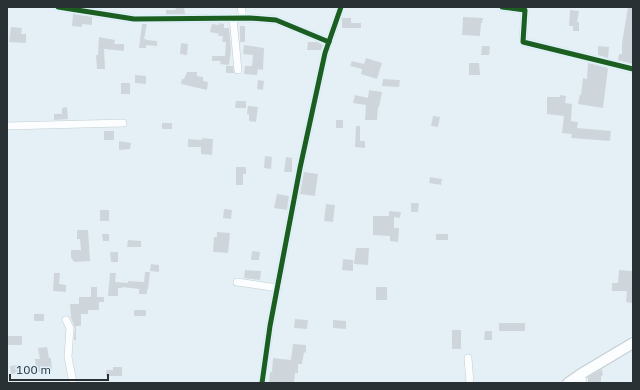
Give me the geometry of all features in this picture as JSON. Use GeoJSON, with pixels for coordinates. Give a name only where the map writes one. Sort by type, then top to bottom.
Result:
{"type":"FeatureCollection","features":[{"type":"Feature","properties":{"kind":"main road"},"geometry":{"type":"LineString","coordinates":[[568,383],[582,378],[633,343]]}},
{"type":"Feature","properties":{"kind":"street"},"geometry":{"type":"LineString","coordinates":[[58,7],[134,19],[243,18],[276,20],[328,42]]}},
{"type":"Feature","properties":{"kind":"street"},"geometry":{"type":"LineString","coordinates":[[241,7],[243,18]]}},
{"type":"Feature","properties":{"kind":"street"},"geometry":{"type":"LineString","coordinates":[[262,383],[270,326],[300,168],[328,42],[341,7]]}},
{"type":"Feature","properties":{"kind":"street"},"geometry":{"type":"LineString","coordinates":[[502,7],[525,10],[523,42],[633,69]]}},
{"type":"Feature","properties":{"kind":"street"},"geometry":{"type":"LineString","coordinates":[[233,18],[238,70]]}},
{"type":"Feature","properties":{"kind":"street"},"geometry":{"type":"LineString","coordinates":[[7,126],[123,123]]}},
{"type":"Feature","properties":{"kind":"street"},"geometry":{"type":"LineString","coordinates":[[237,282],[278,288]]}},
{"type":"Feature","properties":{"kind":"street"},"geometry":{"type":"LineString","coordinates":[[66,320],[70,328],[68,357],[73,383]]}},
{"type":"Feature","properties":{"kind":"street"},"geometry":{"type":"LineString","coordinates":[[468,358],[470,383]]}},
{"type":"Feature","properties":{"kind":"building"},"geometry":{"type":"Polygon","coordinates":[[[175,7],[184,7],[185,14],[166,14],[166,10],[176,10],[175,7]]]}},
{"type":"Feature","properties":{"kind":"building"},"geometry":{"type":"Polygon","coordinates":[[[628,7],[633,7],[633,64],[618,60],[619,54],[622,54],[622,43],[628,7]]]}},
{"type":"Feature","properties":{"kind":"building"},"geometry":{"type":"Polygon","coordinates":[[[570,10],[579,11],[577,22],[579,22],[579,31],[573,31],[573,26],[569,26],[570,10]]]}},
{"type":"Feature","properties":{"kind":"building"},"geometry":{"type":"Polygon","coordinates":[[[73,14],[92,17],[92,25],[82,24],[82,27],[72,26],[73,14]]]}},
{"type":"Feature","properties":{"kind":"building"},"geometry":{"type":"Polygon","coordinates":[[[463,17],[483,18],[480,36],[462,35],[463,17]]]}},
{"type":"Feature","properties":{"kind":"building"},"geometry":{"type":"Polygon","coordinates":[[[342,18],[351,18],[351,23],[361,23],[361,28],[342,28],[342,18]]]}},
{"type":"Feature","properties":{"kind":"building"},"geometry":{"type":"Polygon","coordinates":[[[219,23],[224,24],[224,28],[229,28],[231,50],[229,65],[220,64],[221,61],[212,61],[212,56],[225,56],[226,42],[222,42],[223,36],[218,36],[219,34],[210,32],[212,24],[219,25],[219,23]]]}},
{"type":"Feature","properties":{"kind":"building"},"geometry":{"type":"Polygon","coordinates":[[[142,24],[147,24],[144,39],[157,41],[157,46],[146,45],[146,48],[139,48],[142,24]]]}},
{"type":"Feature","properties":{"kind":"building"},"geometry":{"type":"Polygon","coordinates":[[[240,26],[245,26],[245,42],[240,42],[240,26]]]}},
{"type":"Feature","properties":{"kind":"building"},"geometry":{"type":"Polygon","coordinates":[[[11,27],[22,28],[21,34],[26,34],[26,43],[9,42],[11,27]]]}},
{"type":"Feature","properties":{"kind":"building"},"geometry":{"type":"Polygon","coordinates":[[[99,37],[115,40],[114,44],[124,44],[124,51],[104,49],[105,69],[97,69],[96,55],[98,55],[99,37]]]}},
{"type":"Feature","properties":{"kind":"building"},"geometry":{"type":"Polygon","coordinates":[[[308,42],[317,42],[323,45],[321,50],[307,50],[308,42]]]}},
{"type":"Feature","properties":{"kind":"building"},"geometry":{"type":"Polygon","coordinates":[[[181,43],[188,44],[187,55],[180,54],[181,43]]]}},
{"type":"Feature","properties":{"kind":"building"},"geometry":{"type":"Polygon","coordinates":[[[244,45],[264,48],[263,70],[258,69],[257,75],[244,74],[245,66],[252,66],[253,55],[243,54],[244,45]]]}},
{"type":"Feature","properties":{"kind":"building"},"geometry":{"type":"Polygon","coordinates":[[[482,46],[490,46],[489,55],[481,55],[482,46]]]}},
{"type":"Feature","properties":{"kind":"building"},"geometry":{"type":"Polygon","coordinates":[[[598,46],[609,47],[608,58],[598,55],[598,46]]]}},
{"type":"Feature","properties":{"kind":"building"},"geometry":{"type":"Polygon","coordinates":[[[366,58],[382,63],[377,79],[361,74],[362,69],[350,66],[352,61],[364,64],[366,58]]]}},
{"type":"Feature","properties":{"kind":"building"},"geometry":{"type":"Polygon","coordinates":[[[469,63],[479,63],[480,75],[469,75],[469,63]]]}},
{"type":"Feature","properties":{"kind":"building"},"geometry":{"type":"Polygon","coordinates":[[[588,63],[608,68],[603,108],[578,104],[580,94],[581,95],[583,78],[587,79],[588,63]]]}},
{"type":"Feature","properties":{"kind":"building"},"geometry":{"type":"Polygon","coordinates":[[[226,66],[233,66],[234,73],[226,73],[226,66]]]}},
{"type":"Feature","properties":{"kind":"building"},"geometry":{"type":"Polygon","coordinates":[[[187,72],[197,72],[197,76],[203,77],[203,81],[208,82],[207,90],[181,84],[182,79],[184,79],[187,72]]]}},
{"type":"Feature","properties":{"kind":"building"},"geometry":{"type":"Polygon","coordinates":[[[135,75],[146,76],[146,84],[135,83],[135,75]]]}},
{"type":"Feature","properties":{"kind":"building"},"geometry":{"type":"Polygon","coordinates":[[[383,79],[400,80],[399,87],[382,86],[383,79]]]}},
{"type":"Feature","properties":{"kind":"building"},"geometry":{"type":"Polygon","coordinates":[[[258,80],[264,81],[263,90],[257,89],[258,80]]]}},
{"type":"Feature","properties":{"kind":"building"},"geometry":{"type":"Polygon","coordinates":[[[121,83],[130,83],[130,94],[121,94],[121,83]]]}},
{"type":"Feature","properties":{"kind":"building"},"geometry":{"type":"Polygon","coordinates":[[[369,90],[382,92],[378,107],[377,120],[365,120],[366,105],[353,103],[355,95],[368,98],[369,90]]]}},
{"type":"Feature","properties":{"kind":"building"},"geometry":{"type":"Polygon","coordinates":[[[560,95],[566,96],[565,103],[572,104],[571,121],[578,122],[577,128],[611,131],[610,141],[571,138],[572,134],[562,133],[564,116],[547,114],[547,97],[560,97],[560,95]]]}},
{"type":"Feature","properties":{"kind":"building"},"geometry":{"type":"Polygon","coordinates":[[[236,101],[246,101],[246,108],[235,108],[236,101]]]}},
{"type":"Feature","properties":{"kind":"building"},"geometry":{"type":"Polygon","coordinates":[[[248,106],[258,107],[256,122],[249,121],[249,114],[247,114],[248,106]]]}},
{"type":"Feature","properties":{"kind":"building"},"geometry":{"type":"Polygon","coordinates":[[[67,107],[68,119],[54,120],[54,114],[62,114],[62,108],[67,107]]]}},
{"type":"Feature","properties":{"kind":"building"},"geometry":{"type":"Polygon","coordinates":[[[433,116],[440,117],[438,127],[431,126],[433,116]]]}},
{"type":"Feature","properties":{"kind":"building"},"geometry":{"type":"Polygon","coordinates":[[[336,120],[343,120],[343,128],[336,128],[336,120]]]}},
{"type":"Feature","properties":{"kind":"building"},"geometry":{"type":"Polygon","coordinates":[[[162,123],[172,123],[172,129],[162,129],[162,123]]]}},
{"type":"Feature","properties":{"kind":"building"},"geometry":{"type":"Polygon","coordinates":[[[356,126],[360,126],[360,141],[365,141],[365,148],[355,147],[356,126]]]}},
{"type":"Feature","properties":{"kind":"building"},"geometry":{"type":"Polygon","coordinates":[[[104,131],[114,131],[114,140],[104,140],[104,131]]]}},
{"type":"Feature","properties":{"kind":"building"},"geometry":{"type":"Polygon","coordinates":[[[202,138],[213,139],[212,155],[201,154],[201,147],[188,147],[188,139],[202,140],[202,138]]]}},
{"type":"Feature","properties":{"kind":"building"},"geometry":{"type":"Polygon","coordinates":[[[119,141],[131,143],[130,149],[119,150],[119,141]]]}},
{"type":"Feature","properties":{"kind":"building"},"geometry":{"type":"Polygon","coordinates":[[[265,156],[272,157],[271,169],[264,168],[265,156]]]}},
{"type":"Feature","properties":{"kind":"building"},"geometry":{"type":"Polygon","coordinates":[[[286,157],[292,158],[292,172],[284,172],[286,157]]]}},
{"type":"Feature","properties":{"kind":"building"},"geometry":{"type":"Polygon","coordinates":[[[236,167],[246,167],[246,174],[243,174],[243,185],[236,185],[236,167]]]}},
{"type":"Feature","properties":{"kind":"building"},"geometry":{"type":"Polygon","coordinates":[[[304,172],[318,174],[315,196],[300,194],[304,172]]]}},
{"type":"Feature","properties":{"kind":"building"},"geometry":{"type":"Polygon","coordinates":[[[430,177],[442,179],[441,185],[429,183],[430,177]]]}},
{"type":"Feature","properties":{"kind":"building"},"geometry":{"type":"Polygon","coordinates":[[[277,194],[289,196],[287,210],[274,208],[277,194]]]}},
{"type":"Feature","properties":{"kind":"building"},"geometry":{"type":"Polygon","coordinates":[[[411,203],[419,203],[418,212],[411,212],[411,203]]]}},
{"type":"Feature","properties":{"kind":"building"},"geometry":{"type":"Polygon","coordinates":[[[326,204],[335,205],[333,222],[324,221],[326,204]]]}},
{"type":"Feature","properties":{"kind":"building"},"geometry":{"type":"Polygon","coordinates":[[[224,209],[232,210],[231,219],[223,218],[224,209]]]}},
{"type":"Feature","properties":{"kind":"building"},"geometry":{"type":"Polygon","coordinates":[[[100,210],[109,210],[109,221],[100,221],[100,210]]]}},
{"type":"Feature","properties":{"kind":"building"},"geometry":{"type":"Polygon","coordinates":[[[389,211],[401,212],[400,218],[394,217],[394,228],[399,228],[398,242],[390,241],[390,236],[373,235],[373,216],[389,216],[389,211]]]}},
{"type":"Feature","properties":{"kind":"building"},"geometry":{"type":"Polygon","coordinates":[[[77,230],[88,230],[90,261],[74,262],[71,257],[71,250],[81,250],[80,239],[77,239],[77,230]]]}},
{"type":"Feature","properties":{"kind":"building"},"geometry":{"type":"Polygon","coordinates":[[[217,232],[230,233],[228,253],[213,252],[214,237],[217,237],[217,232]]]}},
{"type":"Feature","properties":{"kind":"building"},"geometry":{"type":"Polygon","coordinates":[[[102,234],[109,234],[109,241],[103,241],[102,234]]]}},
{"type":"Feature","properties":{"kind":"building"},"geometry":{"type":"Polygon","coordinates":[[[436,234],[448,234],[448,240],[436,240],[436,234]]]}},
{"type":"Feature","properties":{"kind":"building"},"geometry":{"type":"Polygon","coordinates":[[[128,240],[141,241],[141,247],[127,247],[128,240]]]}},
{"type":"Feature","properties":{"kind":"building"},"geometry":{"type":"Polygon","coordinates":[[[356,248],[369,248],[368,265],[354,264],[356,248]]]}},
{"type":"Feature","properties":{"kind":"building"},"geometry":{"type":"Polygon","coordinates":[[[252,251],[260,252],[259,260],[251,260],[252,251]]]}},
{"type":"Feature","properties":{"kind":"building"},"geometry":{"type":"Polygon","coordinates":[[[110,252],[118,252],[118,262],[111,262],[110,252]]]}},
{"type":"Feature","properties":{"kind":"building"},"geometry":{"type":"Polygon","coordinates":[[[343,259],[353,260],[353,271],[342,270],[343,259]]]}},
{"type":"Feature","properties":{"kind":"building"},"geometry":{"type":"Polygon","coordinates":[[[151,264],[159,265],[159,272],[150,271],[151,264]]]}},
{"type":"Feature","properties":{"kind":"building"},"geometry":{"type":"Polygon","coordinates":[[[245,270],[261,271],[260,280],[244,278],[245,270]]]}},
{"type":"Feature","properties":{"kind":"building"},"geometry":{"type":"Polygon","coordinates":[[[619,270],[633,271],[632,303],[626,302],[627,291],[612,291],[612,283],[618,283],[619,270]]]}},
{"type":"Feature","properties":{"kind":"building"},"geometry":{"type":"Polygon","coordinates":[[[145,272],[150,272],[147,294],[139,294],[139,289],[122,287],[118,288],[118,296],[108,296],[110,273],[116,273],[115,282],[128,283],[128,281],[144,282],[145,272]]]}},
{"type":"Feature","properties":{"kind":"building"},"geometry":{"type":"Polygon","coordinates":[[[54,273],[60,273],[59,284],[66,285],[66,292],[53,291],[54,273]]]}},
{"type":"Feature","properties":{"kind":"building"},"geometry":{"type":"Polygon","coordinates":[[[91,287],[97,287],[97,297],[104,297],[104,302],[99,302],[99,310],[88,310],[88,314],[81,314],[81,326],[76,326],[76,340],[74,340],[75,328],[71,318],[70,304],[79,304],[79,297],[91,297],[91,287]]]}},
{"type":"Feature","properties":{"kind":"building"},"geometry":{"type":"Polygon","coordinates":[[[376,287],[387,287],[387,300],[376,300],[376,287]]]}},
{"type":"Feature","properties":{"kind":"building"},"geometry":{"type":"Polygon","coordinates":[[[134,310],[146,310],[146,316],[134,316],[134,310]]]}},
{"type":"Feature","properties":{"kind":"building"},"geometry":{"type":"Polygon","coordinates":[[[34,314],[44,314],[44,321],[34,321],[34,314]]]}},
{"type":"Feature","properties":{"kind":"building"},"geometry":{"type":"Polygon","coordinates":[[[295,319],[308,320],[307,329],[294,328],[295,319]]]}},
{"type":"Feature","properties":{"kind":"building"},"geometry":{"type":"Polygon","coordinates":[[[333,320],[346,321],[346,329],[333,328],[333,320]]]}},
{"type":"Feature","properties":{"kind":"building"},"geometry":{"type":"Polygon","coordinates":[[[499,323],[525,323],[525,331],[499,331],[499,323]]]}},
{"type":"Feature","properties":{"kind":"building"},"geometry":{"type":"Polygon","coordinates":[[[452,330],[461,330],[461,349],[452,349],[452,330]]]}},
{"type":"Feature","properties":{"kind":"building"},"geometry":{"type":"Polygon","coordinates":[[[485,331],[492,331],[492,340],[484,340],[485,331]]]}},
{"type":"Feature","properties":{"kind":"building"},"geometry":{"type":"Polygon","coordinates":[[[7,336],[22,336],[22,345],[7,345],[7,336]]]}},
{"type":"Feature","properties":{"kind":"building"},"geometry":{"type":"Polygon","coordinates":[[[293,344],[306,345],[306,353],[304,352],[302,364],[298,364],[298,373],[295,373],[294,383],[269,383],[270,372],[272,372],[273,358],[291,360],[293,344]]]}},
{"type":"Feature","properties":{"kind":"building"},"geometry":{"type":"Polygon","coordinates":[[[47,347],[49,358],[51,358],[52,371],[36,372],[35,359],[40,359],[38,348],[47,347]]]}},
{"type":"Feature","properties":{"kind":"building"},"geometry":{"type":"Polygon","coordinates":[[[20,365],[21,373],[11,374],[10,366],[20,365]]]}},
{"type":"Feature","properties":{"kind":"building"},"geometry":{"type":"Polygon","coordinates":[[[113,367],[122,367],[122,376],[106,376],[106,370],[113,370],[113,367]]]}},
{"type":"Feature","properties":{"kind":"building"},"geometry":{"type":"Polygon","coordinates":[[[602,369],[603,375],[601,376],[601,383],[588,383],[588,377],[602,369]]]}},
{"type":"Feature","properties":{"kind":"cycle path"},"geometry":{"type":"LineString","coordinates":[[58,7],[134,19],[250,18],[276,20],[329,42]]}},
{"type":"Feature","properties":{"kind":"cycle path"},"geometry":{"type":"LineString","coordinates":[[262,383],[270,326],[300,168],[325,53],[341,7]]}},
{"type":"Feature","properties":{"kind":"cycle path"},"geometry":{"type":"LineString","coordinates":[[502,7],[525,10],[523,42],[633,69]]}}]}
